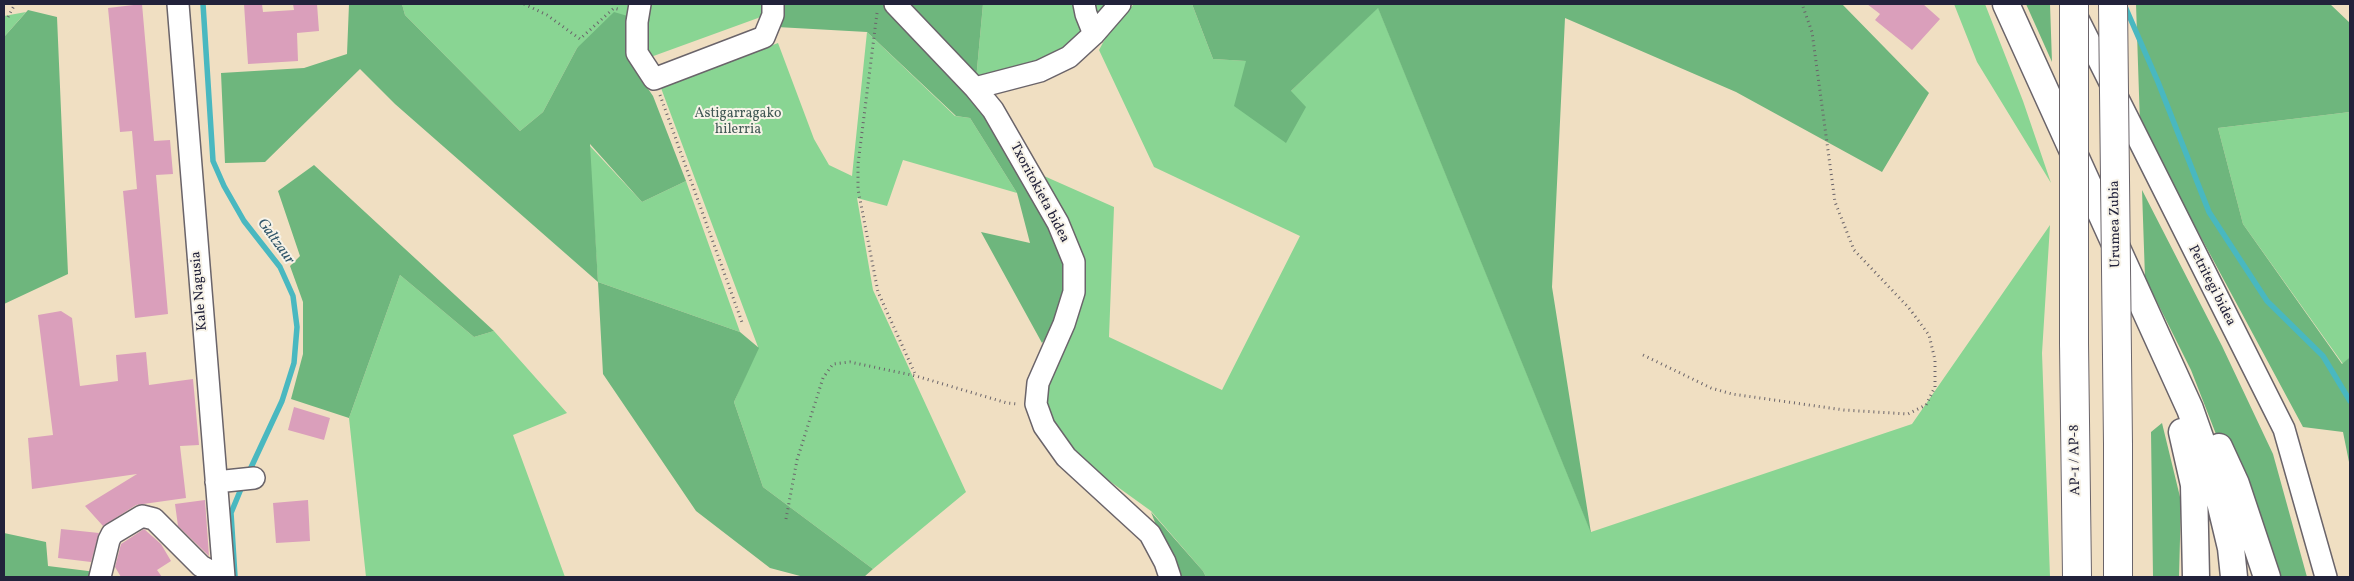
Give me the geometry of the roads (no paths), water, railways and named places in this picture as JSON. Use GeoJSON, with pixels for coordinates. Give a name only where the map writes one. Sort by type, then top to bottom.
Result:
{"type":"FeatureCollection","features":[{"type":"Feature","properties":{"kind":"highway","name":"AP-1 / AP-8"},"geometry":{"type":"LineString","coordinates":[[2072,4],[2077,577]]}},
{"type":"Feature","properties":{"kind":"highway","name":"Urumea Zubia"},"geometry":{"type":"LineString","coordinates":[[2113,4],[2118,577]]}},
{"type":"Feature","properties":{"kind":"main road"},"geometry":{"type":"LineString","coordinates":[[2006,4],[2190,409],[2214,477],[2231,548],[2234,577]]}},
{"type":"Feature","properties":{"kind":"main road"},"geometry":{"type":"LineString","coordinates":[[2153,331],[2163,382],[2180,424],[2188,451],[2194,485],[2196,577]]}},
{"type":"Feature","properties":{"kind":"main road"},"geometry":{"type":"LineString","coordinates":[[2190,409],[2213,432],[2236,484],[2267,577]]}},
{"type":"Feature","properties":{"kind":"street","name":"Kale Nagusia"},"geometry":{"type":"LineString","coordinates":[[178,4],[224,481],[223,577]]}},
{"type":"Feature","properties":{"kind":"street"},"geometry":{"type":"LineString","coordinates":[[639,9],[637,52],[654,79],[764,37],[773,15],[773,4]]}},
{"type":"Feature","properties":{"kind":"street"},"geometry":{"type":"LineString","coordinates":[[1084,4],[1094,34]]}},
{"type":"Feature","properties":{"kind":"street"},"geometry":{"type":"LineString","coordinates":[[976,88],[1040,71],[1070,57],[1094,34],[1120,4]]}},
{"type":"Feature","properties":{"kind":"street","name":"Petritegi bidea"},"geometry":{"type":"LineString","coordinates":[[2072,4],[2284,429],[2326,577]]}},
{"type":"Feature","properties":{"kind":"street","name":"Txoritokieta bidea"},"geometry":{"type":"LineString","coordinates":[[886,7],[976,88],[993,110],[1058,223],[1074,262],[1074,292],[1064,324],[1038,383],[1036,404],[1044,426],[1066,457],[1150,534],[1166,562],[1170,577]]}},
{"type":"Feature","properties":{"kind":"street"},"geometry":{"type":"LineString","coordinates":[[224,481],[254,478]]}},
{"type":"Feature","properties":{"kind":"street"},"geometry":{"type":"LineString","coordinates":[[100,577],[112,534],[142,516],[154,519],[201,566],[223,577]]}},
{"type":"Feature","properties":{"kind":"waterway","name":"Galtzaur"},"geometry":{"type":"LineString","coordinates":[[203,4],[213,161],[224,186],[244,221],[280,267],[293,296],[297,327],[294,363],[282,401],[248,474]]}},
{"type":"Feature","properties":{"kind":"waterway"},"geometry":{"type":"LineString","coordinates":[[2124,4],[2158,82],[2209,212],[2267,301],[2323,356],[2350,401]]}},
{"type":"Feature","properties":{"kind":"waterway","name":"Galtzaur"},"geometry":{"type":"LineString","coordinates":[[235,577],[231,513],[243,484]]}},
{"type":"Feature","properties":{"kind":"park label","name":"Astigarragako hilerria"},"geometry":{"type":"Point","coordinates":[738,122]}}]}
